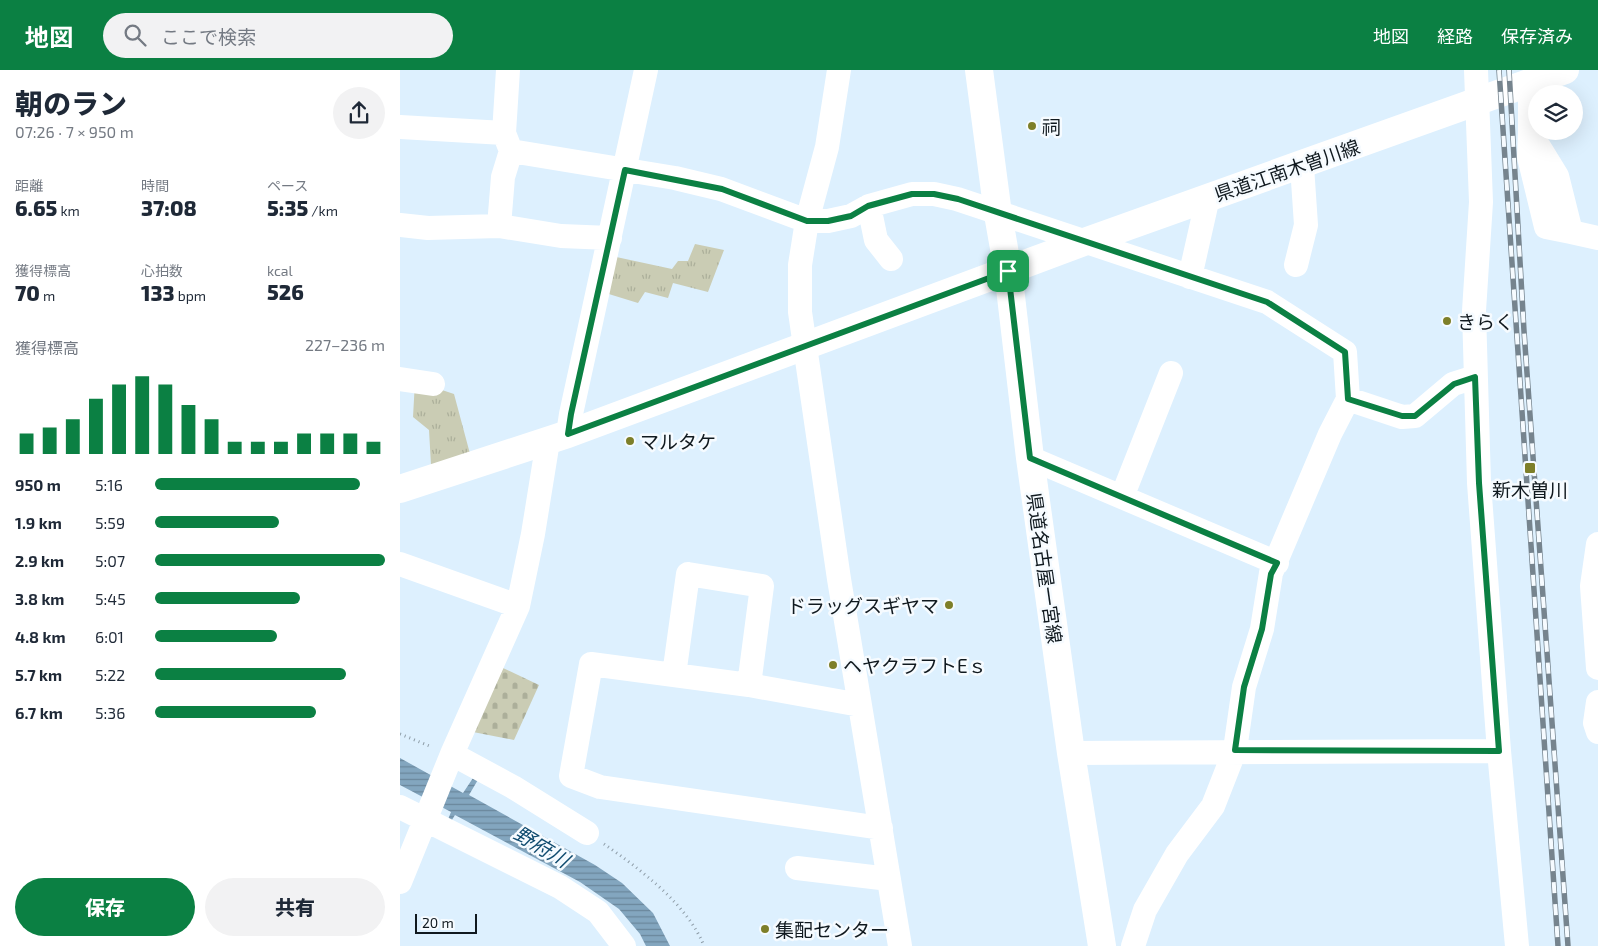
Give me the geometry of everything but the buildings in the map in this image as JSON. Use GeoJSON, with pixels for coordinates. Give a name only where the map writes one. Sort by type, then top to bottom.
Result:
{"type":"FeatureCollection","features":[{"type":"Feature","properties":{"kind":"main road","name":"県道名古屋一宮線"},"geometry":{"type":"LineString","coordinates":[[979,70],[998,214],[1008,271],[1030,458],[1071,753],[1102,946]]}},
{"type":"Feature","properties":{"kind":"main road","name":"県道江南木曽川線"},"geometry":{"type":"LineString","coordinates":[[400,489],[558,437],[1084,242],[1208,197],[1302,166],[1565,70]]}},
{"type":"Feature","properties":{"kind":"street"},"geometry":{"type":"LineString","coordinates":[[499,226],[507,142],[508,70]]}},
{"type":"Feature","properties":{"kind":"street"},"geometry":{"type":"LineString","coordinates":[[400,882],[452,754],[518,606],[533,534],[558,437],[571,414],[646,70]]}},
{"type":"Feature","properties":{"kind":"street"},"geometry":{"type":"LineString","coordinates":[[839,70],[827,147],[807,221],[800,265],[800,312],[803,346],[900,946]]}},
{"type":"Feature","properties":{"kind":"street"},"geometry":{"type":"LineString","coordinates":[[1476,70],[1481,202],[1474,311],[1479,483],[1499,751],[1517,946]]}},
{"type":"Feature","properties":{"kind":"street"},"geometry":{"type":"LineString","coordinates":[[1530,83],[1530,132],[1543,171],[1557,176],[1571,232],[1598,238]]}},
{"type":"Feature","properties":{"kind":"street"},"geometry":{"type":"LineString","coordinates":[[400,128],[507,142],[625,170],[722,189],[807,221],[828,221],[851,216],[868,206],[912,194],[934,194],[958,199],[998,214],[1267,302],[1345,352],[1348,399],[1330,434],[1271,574],[1262,629],[1244,687],[1235,750],[1212,806],[1172,862],[1145,910],[1133,946]]}},
{"type":"Feature","properties":{"kind":"street"},"geometry":{"type":"LineString","coordinates":[[1296,265],[1306,225],[1302,166]]}},
{"type":"Feature","properties":{"kind":"street"},"geometry":{"type":"LineString","coordinates":[[1190,277],[1208,197]]}},
{"type":"Feature","properties":{"kind":"street"},"geometry":{"type":"LineString","coordinates":[[868,206],[876,240],[891,259]]}},
{"type":"Feature","properties":{"kind":"street"},"geometry":{"type":"LineString","coordinates":[[400,226],[428,228],[499,226],[561,236],[610,238]]}},
{"type":"Feature","properties":{"kind":"street"},"geometry":{"type":"LineString","coordinates":[[1122,497],[1171,373]]}},
{"type":"Feature","properties":{"kind":"street"},"geometry":{"type":"LineString","coordinates":[[1348,399],[1402,416],[1415,416],[1454,384],[1475,377]]}},
{"type":"Feature","properties":{"kind":"street"},"geometry":{"type":"LineString","coordinates":[[400,379],[433,384]]}},
{"type":"Feature","properties":{"kind":"street"},"geometry":{"type":"LineString","coordinates":[[1030,458],[1277,563]]}},
{"type":"Feature","properties":{"kind":"street"},"geometry":{"type":"LineString","coordinates":[[1598,544],[1592,586],[1598,668]]}},
{"type":"Feature","properties":{"kind":"street"},"geometry":{"type":"LineString","coordinates":[[400,564],[518,606]]}},
{"type":"Feature","properties":{"kind":"street"},"geometry":{"type":"LineString","coordinates":[[674,675],[688,574],[762,586],[749,685]]}},
{"type":"Feature","properties":{"kind":"street"},"geometry":{"type":"LineString","coordinates":[[860,705],[749,685],[591,664],[571,776],[600,787],[880,828]]}},
{"type":"Feature","properties":{"kind":"street"},"geometry":{"type":"LineString","coordinates":[[1598,702],[1595,723],[1598,732]]}},
{"type":"Feature","properties":{"kind":"street"},"geometry":{"type":"LineString","coordinates":[[1071,753],[1235,750],[1499,751]]}},
{"type":"Feature","properties":{"kind":"street"},"geometry":{"type":"LineString","coordinates":[[452,754],[513,787],[587,833]]}},
{"type":"Feature","properties":{"kind":"street"},"geometry":{"type":"LineString","coordinates":[[400,807],[560,887],[598,912],[624,946]]}},
{"type":"Feature","properties":{"kind":"street"},"geometry":{"type":"LineString","coordinates":[[797,868],[889,879]]}},
{"type":"Feature","properties":{"kind":"path"},"geometry":{"type":"LineString","coordinates":[[400,734],[452,754]]}},
{"type":"Feature","properties":{"kind":"path"},"geometry":{"type":"LineString","coordinates":[[587,833],[630,862],[660,888],[698,930],[704,946]]}},
{"type":"Feature","properties":{"kind":"green space"},"geometry":{"type":"Polygon","coordinates":[[[695,244],[724,250],[708,292],[673,283],[668,298],[645,292],[638,303],[599,291],[607,255],[672,269],[678,261],[688,261],[695,244]]]}},
{"type":"Feature","properties":{"kind":"green space"},"geometry":{"type":"Polygon","coordinates":[[[415,381],[454,394],[473,465],[431,465],[429,430],[413,417],[415,381]]]}},
{"type":"Feature","properties":{"kind":"green space"},"geometry":{"type":"Polygon","coordinates":[[[503,668],[539,685],[514,740],[473,732],[503,668]]]}},
{"type":"Feature","properties":{"kind":"water","name":"野府川"},"geometry":{"type":"Polygon","coordinates":[[[400,758],[463,793],[475,775],[479,778],[469,795],[595,865],[622,883],[653,913],[670,946],[646,946],[640,934],[619,909],[580,882],[455,815],[447,828],[445,827],[451,812],[400,785],[400,758]]]}},
{"type":"Feature","properties":{"kind":"railway"},"geometry":{"type":"LineString","coordinates":[[1499,70],[1558,946]]}},
{"type":"Feature","properties":{"kind":"railway"},"geometry":{"type":"LineString","coordinates":[[1509,70],[1524,331],[1568,946]]}},
{"type":"Feature","properties":{"kind":"place","name":"祠"},"geometry":{"type":"Point","coordinates":[1032,126]}},
{"type":"Feature","properties":{"kind":"place","name":"きらく"},"geometry":{"type":"Point","coordinates":[1447,321]}},
{"type":"Feature","properties":{"kind":"place","name":"マルタケ"},"geometry":{"type":"Point","coordinates":[630,441]}},
{"type":"Feature","properties":{"kind":"place","name":"新木曽川"},"geometry":{"type":"Point","coordinates":[1530,468]}},
{"type":"Feature","properties":{"kind":"place","name":"ドラッグスギヤマ"},"geometry":{"type":"Point","coordinates":[949,605]}},
{"type":"Feature","properties":{"kind":"place","name":"ヘヤクラフトEｓ"},"geometry":{"type":"Point","coordinates":[833,665]}},
{"type":"Feature","properties":{"kind":"place","name":"集配センター"},"geometry":{"type":"Point","coordinates":[765,929]}},
{"type":"Feature","properties":{"kind":"route"},"geometry":{"type":"LineString","coordinates":[[625,170],[675,178],[722,189],[807,221],[828,221],[851,216],[868,206],[912,194],[934,194],[958,199],[998,214],[1267,302],[1345,352],[1348,399],[1402,416],[1415,416],[1454,384],[1475,377],[1479,483],[1499,751],[1235,750],[1244,687],[1262,629],[1271,574],[1277,563],[1030,458],[1008,271],[568,434],[625,170]]}}]}
